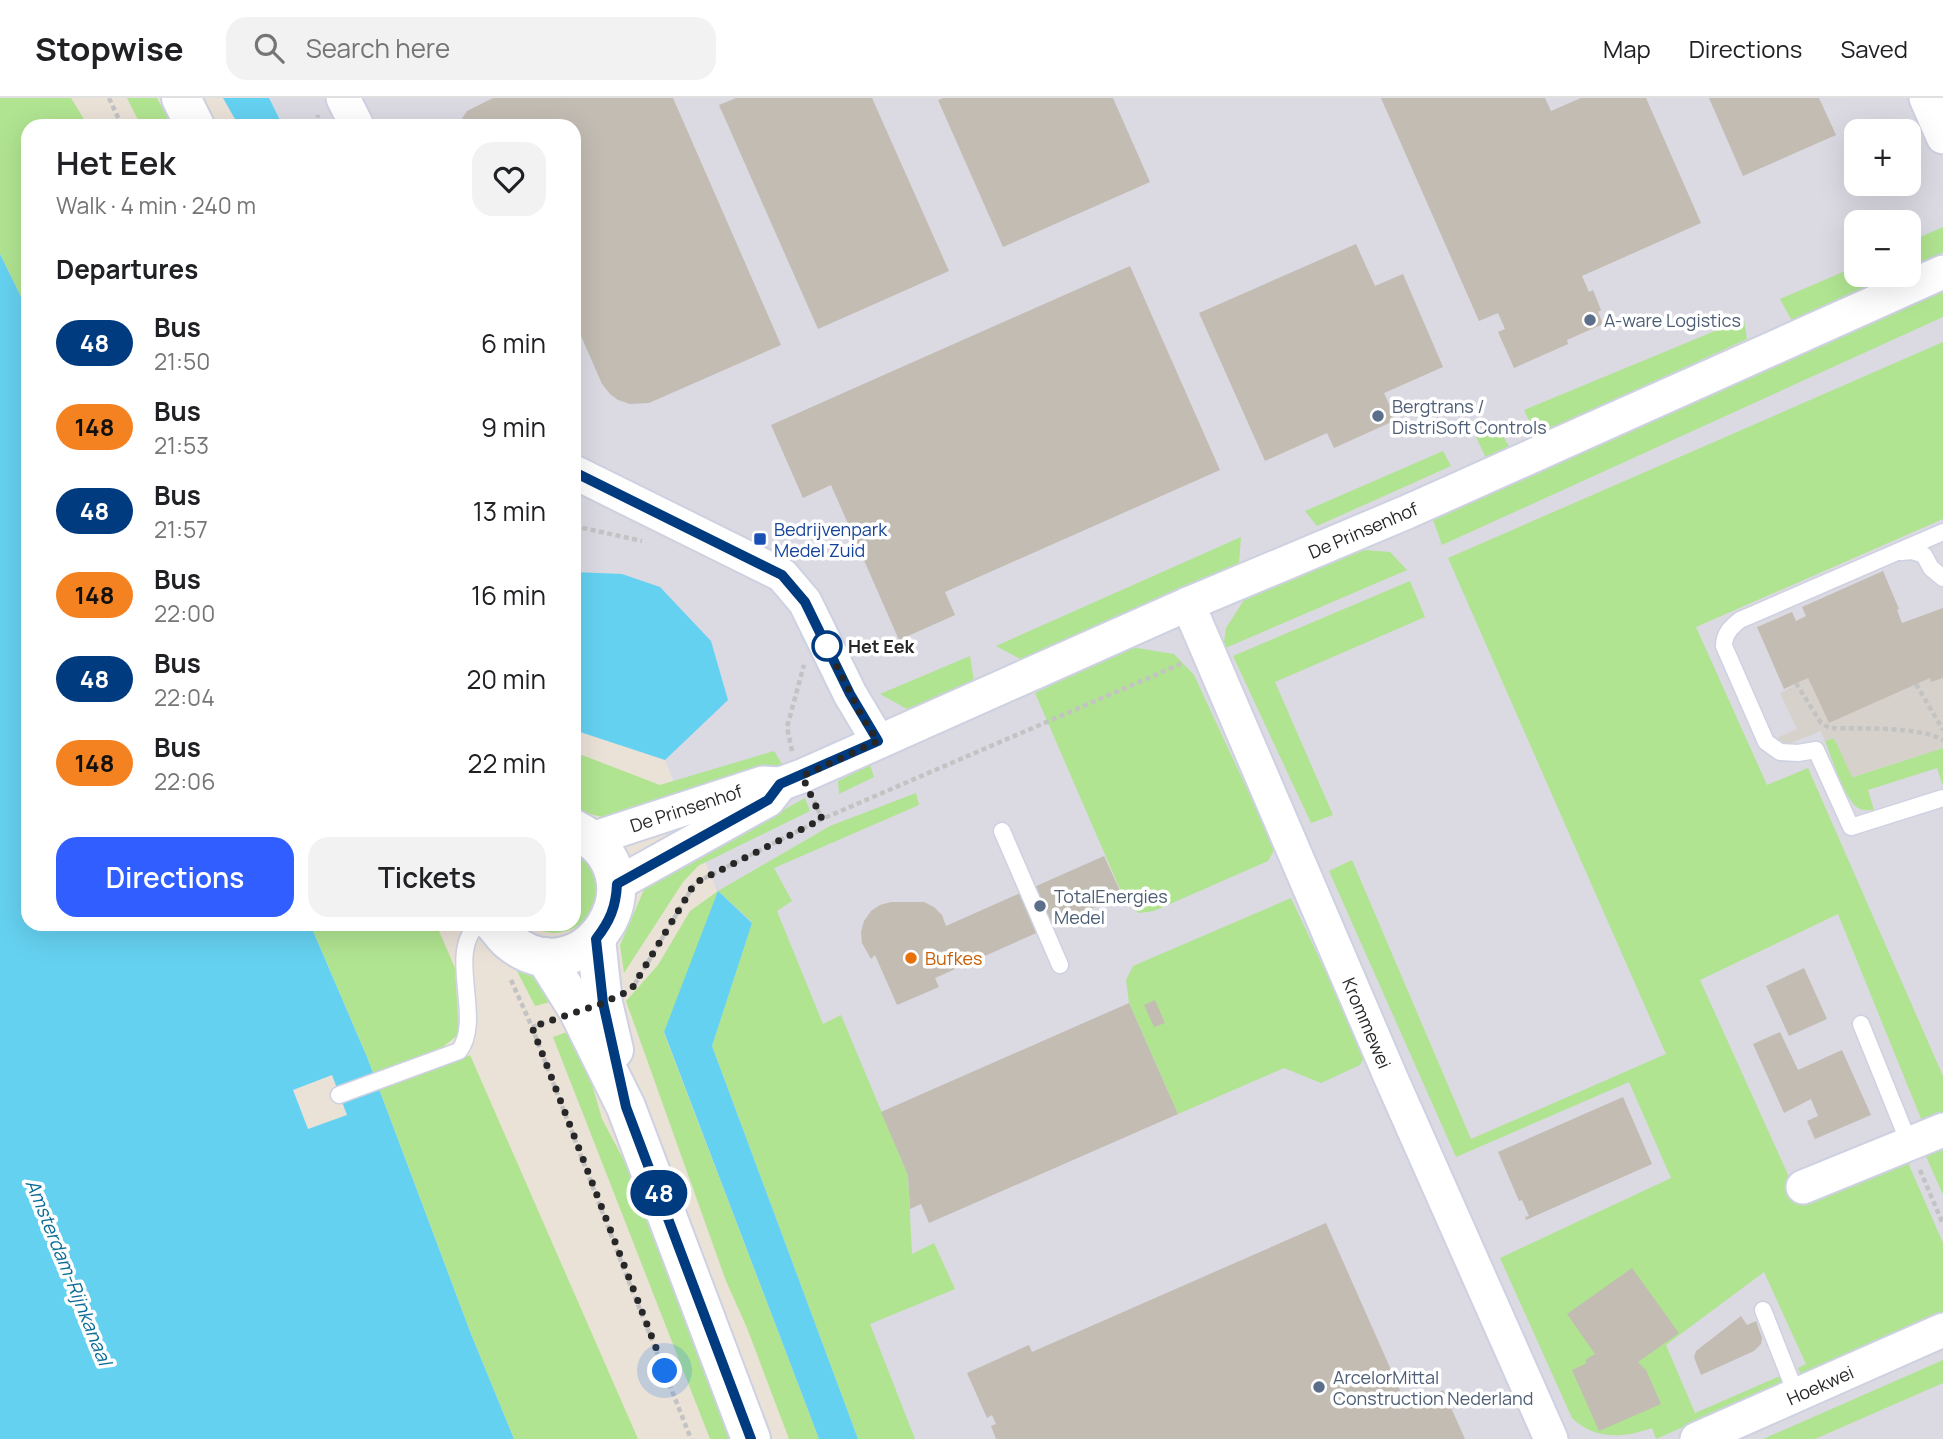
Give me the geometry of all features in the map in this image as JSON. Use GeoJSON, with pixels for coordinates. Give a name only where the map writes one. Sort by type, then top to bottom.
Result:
{"type":"FeatureCollection","features":[{"type":"Feature","properties":{"kind":"street"},"geometry":{"type":"LineString","coordinates":[[181,98],[192,119]]}},
{"type":"Feature","properties":{"kind":"street"},"geometry":{"type":"LineString","coordinates":[[343,98],[354,119]]}},
{"type":"Feature","properties":{"kind":"street"},"geometry":{"type":"LineString","coordinates":[[1926,98],[1943,137]]}},
{"type":"Feature","properties":{"kind":"street","name":"De Prinsenhof"},"geometry":{"type":"LineString","coordinates":[[617,884],[768,800],[791,780],[1188,604],[1407,512],[1943,272]]}},
{"type":"Feature","properties":{"kind":"street"},"geometry":{"type":"LineString","coordinates":[[581,475],[782,575],[805,602],[850,694],[878,741]]}},
{"type":"Feature","properties":{"kind":"street","name":"Krommewei"},"geometry":{"type":"LineString","coordinates":[[1188,604],[1391,1078],[1551,1439]]}},
{"type":"Feature","properties":{"kind":"street","name":"De Prinsenhof"},"geometry":{"type":"LineString","coordinates":[[583,834],[763,783],[791,780]]}},
{"type":"Feature","properties":{"kind":"street"},"geometry":{"type":"LineString","coordinates":[[500,931],[508,940],[526,951],[545,957],[564,956],[596,939],[609,923],[616,904],[617,884],[604,852],[583,834]]}},
{"type":"Feature","properties":{"kind":"street"},"geometry":{"type":"LineString","coordinates":[[596,939],[591,1007],[751,1439]]}},
{"type":"Feature","properties":{"kind":"street"},"geometry":{"type":"LineString","coordinates":[[545,957],[559,976],[591,1007]]}},
{"type":"Feature","properties":{"kind":"street"},"geometry":{"type":"LineString","coordinates":[[1803,1187],[1943,1130]]}},
{"type":"Feature","properties":{"kind":"street","name":"Hoekwei"},"geometry":{"type":"LineString","coordinates":[[1698,1439],[1943,1330]]}},
{"type":"Feature","properties":{"kind":"lane"},"geometry":{"type":"LineString","coordinates":[[1943,532],[1740,620],[1728,631],[1724,646],[1766,742],[1780,752],[1816,750],[1851,827],[1943,798]]}},
{"type":"Feature","properties":{"kind":"lane"},"geometry":{"type":"LineString","coordinates":[[1895,553],[1924,555],[1930,568],[1943,578]]}},
{"type":"Feature","properties":{"kind":"lane"},"geometry":{"type":"LineString","coordinates":[[1002,831],[1060,965]]}},
{"type":"Feature","properties":{"kind":"lane"},"geometry":{"type":"LineString","coordinates":[[339,1096],[459,1051],[468,1035],[464,959],[473,931]]}},
{"type":"Feature","properties":{"kind":"lane"},"geometry":{"type":"LineString","coordinates":[[1861,1024],[1909,1143]]}},
{"type":"Feature","properties":{"kind":"lane"},"geometry":{"type":"LineString","coordinates":[[1763,1310],[1797,1396]]}},
{"type":"Feature","properties":{"kind":"path"},"geometry":{"type":"LineString","coordinates":[[109,98],[119,119]]}},
{"type":"Feature","properties":{"kind":"path"},"geometry":{"type":"LineString","coordinates":[[581,528],[652,543]]}},
{"type":"Feature","properties":{"kind":"path"},"geometry":{"type":"LineString","coordinates":[[532,1027],[631,990],[695,883],[822,819],[1208,652]]}},
{"type":"Feature","properties":{"kind":"path"},"geometry":{"type":"LineString","coordinates":[[799,653],[804,666],[787,727],[791,780],[822,819]]}},
{"type":"Feature","properties":{"kind":"path"},"geometry":{"type":"LineString","coordinates":[[1796,683],[1821,723],[1830,728],[1914,732],[1935,735],[1943,740]]}},
{"type":"Feature","properties":{"kind":"path"},"geometry":{"type":"LineString","coordinates":[[1916,684],[1943,730]]}},
{"type":"Feature","properties":{"kind":"path"},"geometry":{"type":"LineString","coordinates":[[505,973],[532,1027],[691,1439]]}},
{"type":"Feature","properties":{"kind":"path"},"geometry":{"type":"LineString","coordinates":[[1909,1143],[1943,1224]]}},
{"type":"Feature","properties":{"kind":"shaded area"},"geometry":{"type":"Polygon","coordinates":[[[246,98],[1943,98],[1943,1439],[839,1439],[684,1022],[724,909],[665,760],[581,646],[581,119],[255,119],[246,98]]]}},
{"type":"Feature","properties":{"kind":"shaded area"},"geometry":{"type":"Polygon","coordinates":[[[1808,678],[1829,723],[1930,678],[1931,682],[1943,678],[1943,748],[1852,777],[1834,738],[1825,741],[1821,731],[1788,744],[1784,743],[1777,738],[1797,729],[1780,693],[1808,678]]]}},
{"type":"Feature","properties":{"kind":"green space"},"geometry":{"type":"Polygon","coordinates":[[[0,98],[71,98],[84,119],[21,119],[21,297],[0,254],[0,98]]]}},
{"type":"Feature","properties":{"kind":"green space"},"geometry":{"type":"Polygon","coordinates":[[[127,98],[157,98],[168,119],[138,119],[127,98]]]}},
{"type":"Feature","properties":{"kind":"green space"},"geometry":{"type":"Polygon","coordinates":[[[1943,227],[1943,252],[1921,262],[1921,237],[1943,227]]]}},
{"type":"Feature","properties":{"kind":"green space"},"geometry":{"type":"Polygon","coordinates":[[[1844,272],[1844,287],[1867,287],[1792,321],[1780,299],[1844,272]]]}},
{"type":"Feature","properties":{"kind":"green space"},"geometry":{"type":"Polygon","coordinates":[[[1943,286],[1943,317],[1442,545],[1432,517],[1943,286]]]}},
{"type":"Feature","properties":{"kind":"green space"},"geometry":{"type":"Polygon","coordinates":[[[1744,319],[1747,339],[1536,435],[1524,410],[1744,319]]]}},
{"type":"Feature","properties":{"kind":"green space"},"geometry":{"type":"Polygon","coordinates":[[[1943,342],[1943,519],[1696,627],[1767,785],[1808,768],[1943,1076],[1943,1113],[1922,1121],[1838,914],[1700,980],[1799,1199],[1905,1156],[1943,1243],[1943,1313],[1801,1376],[1798,1368],[1806,1364],[1764,1272],[1666,1345],[1695,1413],[1780,1376],[1783,1383],[1656,1439],[1652,1428],[1619,1435],[1589,1430],[1572,1418],[1500,1258],[1671,1178],[1629,1082],[1456,1157],[1329,871],[1352,860],[1471,1139],[1666,1054],[1448,558],[1943,342]]]}},
{"type":"Feature","properties":{"kind":"green space"},"geometry":{"type":"Polygon","coordinates":[[[1498,428],[1509,446],[1486,458],[1476,437],[1498,428]]]}},
{"type":"Feature","properties":{"kind":"green space"},"geometry":{"type":"Polygon","coordinates":[[[1443,451],[1451,466],[1317,526],[1305,511],[1443,451]]]}},
{"type":"Feature","properties":{"kind":"green space"},"geometry":{"type":"Polygon","coordinates":[[[1241,537],[1239,563],[1026,662],[996,646],[1241,537]]]}},
{"type":"Feature","properties":{"kind":"green space"},"geometry":{"type":"Polygon","coordinates":[[[1364,550],[1390,552],[1407,570],[1223,649],[1226,628],[1244,600],[1364,550]]]}},
{"type":"Feature","properties":{"kind":"green space"},"geometry":{"type":"Polygon","coordinates":[[[1410,581],[1425,617],[1275,682],[1333,815],[1311,823],[1233,656],[1410,581]]]}},
{"type":"Feature","properties":{"kind":"green space"},"geometry":{"type":"Polygon","coordinates":[[[1131,647],[1174,654],[1194,675],[1273,845],[1268,861],[1154,911],[1139,913],[1126,903],[1035,693],[1131,647]]]}},
{"type":"Feature","properties":{"kind":"green space"},"geometry":{"type":"Polygon","coordinates":[[[970,656],[974,682],[907,709],[880,694],[970,656]]]}},
{"type":"Feature","properties":{"kind":"green space"},"geometry":{"type":"Polygon","coordinates":[[[1834,738],[1853,777],[1943,748],[1943,786],[1937,768],[1868,790],[1874,810],[1860,809],[1843,787],[1825,741],[1834,738]]]}},
{"type":"Feature","properties":{"kind":"green space"},"geometry":{"type":"Polygon","coordinates":[[[774,751],[782,764],[663,806],[606,818],[581,812],[581,755],[660,785],[774,751]]]}},
{"type":"Feature","properties":{"kind":"green space"},"geometry":{"type":"Polygon","coordinates":[[[870,765],[874,777],[839,794],[838,781],[870,765]]]}},
{"type":"Feature","properties":{"kind":"green space"},"geometry":{"type":"Polygon","coordinates":[[[916,793],[919,805],[774,868],[792,901],[777,911],[823,1024],[841,1015],[908,1175],[912,1254],[934,1243],[955,1289],[870,1324],[915,1439],[858,1439],[712,1046],[752,922],[719,892],[664,1033],[819,1439],[789,1439],[726,1281],[626,1001],[658,965],[690,911],[718,891],[830,826],[916,793]]]}},
{"type":"Feature","properties":{"kind":"green space"},"geometry":{"type":"Polygon","coordinates":[[[805,798],[810,811],[698,866],[683,882],[624,973],[620,945],[649,878],[723,844],[805,798]]]}},
{"type":"Feature","properties":{"kind":"green space"},"geometry":{"type":"Polygon","coordinates":[[[581,851],[600,872],[595,910],[581,923],[581,851]]]}},
{"type":"Feature","properties":{"kind":"green space"},"geometry":{"type":"Polygon","coordinates":[[[1291,898],[1365,1056],[1360,1065],[1321,1083],[1284,1068],[1178,1114],[1129,1003],[1126,980],[1133,966],[1291,898]]]}},
{"type":"Feature","properties":{"kind":"green space"},"geometry":{"type":"Polygon","coordinates":[[[313,931],[439,931],[455,968],[459,1034],[444,1046],[452,1063],[470,1055],[638,1439],[514,1439],[471,1334],[367,1057],[313,931]]]}},
{"type":"Feature","properties":{"kind":"green space"},"geometry":{"type":"Polygon","coordinates":[[[516,969],[534,975],[554,1001],[535,1006],[516,969]]]}},
{"type":"Feature","properties":{"kind":"green space"},"geometry":{"type":"Polygon","coordinates":[[[576,1029],[602,1119],[645,1200],[730,1439],[710,1439],[553,1037],[576,1029]]]}},
{"type":"Feature","properties":{"kind":"green space"},"geometry":{"type":"Polygon","coordinates":[[[1943,1148],[1943,1195],[1925,1154],[1943,1148]]]}},
{"type":"Feature","properties":{"kind":"green space"},"geometry":{"type":"Polygon","coordinates":[[[1943,1360],[1943,1383],[1815,1439],[1763,1439],[1943,1360]]]}},
{"type":"Feature","properties":{"kind":"water"},"geometry":{"type":"Polygon","coordinates":[[[223,98],[269,98],[280,119],[235,119],[223,98]]]}},
{"type":"Feature","properties":{"kind":"water","name":"Amsterdam-Rijnkanaal"},"geometry":{"type":"Polygon","coordinates":[[[0,254],[21,297],[21,931],[313,931],[367,1057],[471,1334],[514,1439],[0,1439],[0,254]]]}},
{"type":"Feature","properties":{"kind":"water"},"geometry":{"type":"Polygon","coordinates":[[[581,572],[622,574],[660,587],[711,641],[728,700],[665,760],[581,732],[581,572]]]}},
{"type":"Feature","properties":{"kind":"water"},"geometry":{"type":"Polygon","coordinates":[[[718,891],[752,923],[712,1046],[858,1439],[819,1439],[664,1032],[718,891]]]}},
{"type":"Feature","properties":{"kind":"pier"},"geometry":{"type":"Polygon","coordinates":[[[332,1075],[347,1115],[308,1129],[293,1090],[332,1075]]]}},
{"type":"Feature","properties":{"kind":"building"},"geometry":{"type":"Polygon","coordinates":[[[493,98],[673,98],[781,345],[649,403],[630,404],[618,400],[602,384],[581,336],[581,119],[462,119],[467,111],[493,98]]]}},
{"type":"Feature","properties":{"kind":"building"},"geometry":{"type":"Polygon","coordinates":[[[736,98],[872,98],[949,271],[818,329],[719,105],[736,98]]]}},
{"type":"Feature","properties":{"kind":"building"},"geometry":{"type":"Polygon","coordinates":[[[1113,98],[1150,182],[1003,247],[938,100],[1113,98]]]}},
{"type":"Feature","properties":{"kind":"building"},"geometry":{"type":"Polygon","coordinates":[[[1381,98],[1545,98],[1551,111],[1581,98],[1646,98],[1701,223],[1582,276],[1589,292],[1593,290],[1603,324],[1567,340],[1568,344],[1514,368],[1498,332],[1505,329],[1498,313],[1479,321],[1381,98]]]}},
{"type":"Feature","properties":{"kind":"building"},"geometry":{"type":"Polygon","coordinates":[[[1709,98],[1819,98],[1836,135],[1743,176],[1709,98]]]}},
{"type":"Feature","properties":{"kind":"building"},"geometry":{"type":"Polygon","coordinates":[[[1356,244],[1375,286],[1403,274],[1443,367],[1384,393],[1396,420],[1334,448],[1327,433],[1265,461],[1199,313],[1356,244]]]}},
{"type":"Feature","properties":{"kind":"building"},"geometry":{"type":"Polygon","coordinates":[[[1130,266],[1220,470],[945,592],[955,615],[899,640],[831,485],[803,498],[771,425],[1130,266]]]}},
{"type":"Feature","properties":{"kind":"building"},"geometry":{"type":"Polygon","coordinates":[[[1883,571],[1902,623],[1943,608],[1943,678],[1931,682],[1930,678],[1829,723],[1808,678],[1784,689],[1757,627],[1792,612],[1796,621],[1806,616],[1802,607],[1883,571]]]}},
{"type":"Feature","properties":{"kind":"building"},"geometry":{"type":"Polygon","coordinates":[[[1104,856],[1122,895],[935,978],[939,987],[897,1005],[875,955],[871,959],[862,943],[864,921],[871,911],[880,905],[891,902],[924,902],[942,915],[946,926],[1104,856]]]}},
{"type":"Feature","properties":{"kind":"building"},"geometry":{"type":"Polygon","coordinates":[[[1804,968],[1827,1019],[1789,1036],[1766,986],[1804,968]]]}},
{"type":"Feature","properties":{"kind":"building"},"geometry":{"type":"Polygon","coordinates":[[[1155,1000],[1165,1023],[1154,1027],[1144,1005],[1155,1000]]]}},
{"type":"Feature","properties":{"kind":"building"},"geometry":{"type":"Polygon","coordinates":[[[1129,1003],[1178,1114],[929,1223],[921,1204],[910,1209],[908,1175],[881,1112],[1129,1003]]]}},
{"type":"Feature","properties":{"kind":"building"},"geometry":{"type":"Polygon","coordinates":[[[1780,1032],[1798,1070],[1842,1050],[1871,1115],[1815,1139],[1807,1121],[1818,1116],[1811,1099],[1784,1113],[1753,1044],[1780,1032]]]}},
{"type":"Feature","properties":{"kind":"building"},"geometry":{"type":"Polygon","coordinates":[[[1623,1097],[1652,1164],[1526,1220],[1525,1217],[1529,1216],[1522,1200],[1519,1201],[1498,1152],[1623,1097]]]}},
{"type":"Feature","properties":{"kind":"building"},"geometry":{"type":"Polygon","coordinates":[[[1326,1223],[1407,1406],[1443,1390],[1465,1439],[996,1439],[991,1426],[996,1424],[992,1415],[987,1418],[967,1373],[1029,1345],[1032,1352],[1326,1223]]]}},
{"type":"Feature","properties":{"kind":"building"},"geometry":{"type":"Polygon","coordinates":[[[1632,1268],[1679,1333],[1638,1362],[1646,1370],[1661,1404],[1599,1431],[1572,1370],[1587,1363],[1585,1360],[1595,1354],[1567,1314],[1632,1268]]]}},
{"type":"Feature","properties":{"kind":"building"},"geometry":{"type":"Polygon","coordinates":[[[1741,1316],[1747,1325],[1756,1321],[1762,1338],[1761,1344],[1754,1351],[1701,1375],[1694,1357],[1696,1351],[1741,1316]]]}},
{"type":"Feature","properties":{"kind":"bus line","name":"48"},"geometry":{"type":"LineString","coordinates":[[581,475],[782,575],[805,602],[862,717],[878,741],[780,784],[768,800],[617,884],[616,904],[609,923],[596,939],[603,1003],[626,1107],[751,1439]]}},
{"type":"Feature","properties":{"kind":"place","name":"A-ware Logistics"},"geometry":{"type":"Point","coordinates":[1590,320]}},
{"type":"Feature","properties":{"kind":"place","name":"Bergtrans / DistriSoft Controls"},"geometry":{"type":"Point","coordinates":[1378,416]}},
{"type":"Feature","properties":{"kind":"place","name":"Bedrijvenpark Medel Zuid"},"geometry":{"type":"Point","coordinates":[760,539]}},
{"type":"Feature","properties":{"kind":"place","name":"Het Eek"},"geometry":{"type":"Point","coordinates":[827,646]}},
{"type":"Feature","properties":{"kind":"place","name":"TotalEnergies Medel"},"geometry":{"type":"Point","coordinates":[1040,906]}},
{"type":"Feature","properties":{"kind":"place","name":"Bufkes"},"geometry":{"type":"Point","coordinates":[911,958]}},
{"type":"Feature","properties":{"kind":"place","name":"ArcelorMittal Construction Nederland"},"geometry":{"type":"Point","coordinates":[1319,1387]}},
{"type":"Feature","properties":{"kind":"route"},"geometry":{"type":"LineString","coordinates":[[665,1371],[532,1027],[603,1003],[631,990],[695,883],[822,819],[802,776],[878,741],[862,717],[827,646]]}}]}
